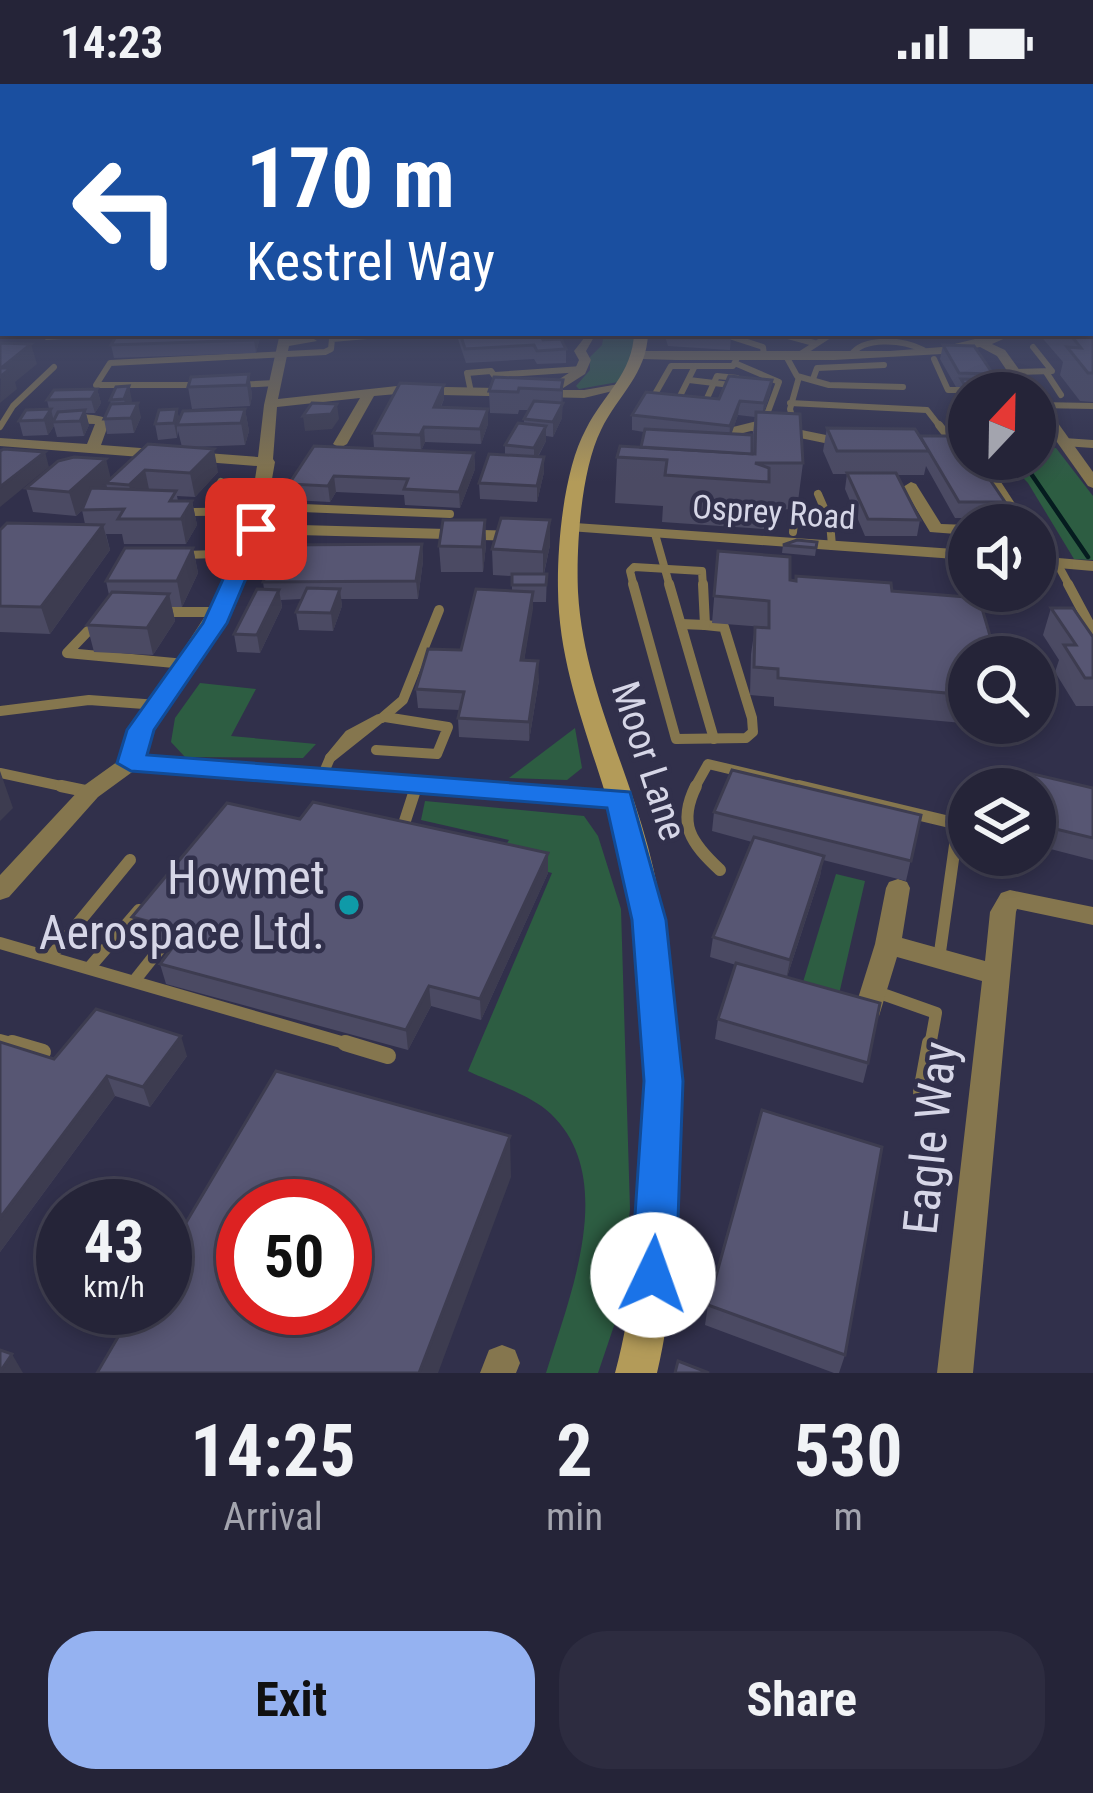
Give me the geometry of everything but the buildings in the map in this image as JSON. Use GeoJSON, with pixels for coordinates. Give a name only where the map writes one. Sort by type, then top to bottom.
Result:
{"type":"FeatureCollection","features":[{"type":"Feature","properties":{"kind":"main road","name":"Moor Lane"},"geometry":{"type":"LineString","coordinates":[[636,1373],[651,1319],[664,1081],[649,920],[620,799],[579,680],[568,589],[587,444],[637,362]]}},
{"type":"Feature","properties":{"kind":"street"},"geometry":{"type":"LineString","coordinates":[[131,763],[140,730],[189,665],[221,612],[248,553],[260,513],[280,362]]}},
{"type":"Feature","properties":{"kind":"street"},"geometry":{"type":"LineString","coordinates":[[571,388],[584,362]]}},
{"type":"Feature","properties":{"kind":"street"},"geometry":{"type":"LineString","coordinates":[[1008,362],[1015,372]]}},
{"type":"Feature","properties":{"kind":"street"},"geometry":{"type":"LineString","coordinates":[[270,411],[371,391],[546,392],[571,388],[595,394],[619,388]]}},
{"type":"Feature","properties":{"kind":"street"},"geometry":{"type":"LineString","coordinates":[[340,443],[371,391]]}},
{"type":"Feature","properties":{"kind":"street"},"geometry":{"type":"LineString","coordinates":[[57,418],[104,420],[91,453]]}},
{"type":"Feature","properties":{"kind":"street"},"geometry":{"type":"LineString","coordinates":[[1056,431],[1093,483]]}},
{"type":"Feature","properties":{"kind":"street"},"geometry":{"type":"LineString","coordinates":[[0,442],[91,453],[268,462]]}},
{"type":"Feature","properties":{"kind":"street"},"geometry":{"type":"LineString","coordinates":[[911,487],[936,529],[948,529]]}},
{"type":"Feature","properties":{"kind":"street"},"geometry":{"type":"LineString","coordinates":[[260,513],[393,533],[508,528],[545,536]]}},
{"type":"Feature","properties":{"kind":"street","name":"Osprey Road"},"geometry":{"type":"LineString","coordinates":[[575,528],[948,555]]}},
{"type":"Feature","properties":{"kind":"street"},"geometry":{"type":"LineString","coordinates":[[1057,563],[1093,566]]}},
{"type":"Feature","properties":{"kind":"street"},"geometry":{"type":"LineString","coordinates":[[0,890],[90,792],[131,763],[325,769],[416,787],[620,799]]}},
{"type":"Feature","properties":{"kind":"street"},"geometry":{"type":"LineString","coordinates":[[872,999],[898,888]]}},
{"type":"Feature","properties":{"kind":"street","name":"Eagle Way"},"geometry":{"type":"LineString","coordinates":[[955,1373],[1003,912],[1010,899],[1093,916]]}},
{"type":"Feature","properties":{"kind":"street"},"geometry":{"type":"LineString","coordinates":[[888,944],[994,974]]}},
{"type":"Feature","properties":{"kind":"lane"},"geometry":{"type":"LineString","coordinates":[[117,362],[110,363],[96,385],[208,385]]}},
{"type":"Feature","properties":{"kind":"lane"},"geometry":{"type":"LineString","coordinates":[[688,380],[713,383],[703,406],[651,401],[671,366],[721,362]]}},
{"type":"Feature","properties":{"kind":"lane"},"geometry":{"type":"LineString","coordinates":[[734,431],[759,429],[779,382],[740,362]]}},
{"type":"Feature","properties":{"kind":"lane"},"geometry":{"type":"LineString","coordinates":[[794,362],[799,377],[790,403],[796,433],[842,442]]}},
{"type":"Feature","properties":{"kind":"lane"},"geometry":{"type":"LineString","coordinates":[[932,362],[948,390]]}},
{"type":"Feature","properties":{"kind":"lane"},"geometry":{"type":"LineString","coordinates":[[1046,372],[1053,368],[1048,362]]}},
{"type":"Feature","properties":{"kind":"lane"},"geometry":{"type":"LineString","coordinates":[[813,379],[817,368],[828,365],[884,365]]}},
{"type":"Feature","properties":{"kind":"lane"},"geometry":{"type":"LineString","coordinates":[[676,404],[694,366]]}},
{"type":"Feature","properties":{"kind":"lane"},"geometry":{"type":"LineString","coordinates":[[0,427],[13,406],[54,367]]}},
{"type":"Feature","properties":{"kind":"lane"},"geometry":{"type":"LineString","coordinates":[[471,392],[467,373],[582,370]]}},
{"type":"Feature","properties":{"kind":"lane"},"geometry":{"type":"LineString","coordinates":[[495,375],[500,389],[533,383],[535,373]]}},
{"type":"Feature","properties":{"kind":"lane"},"geometry":{"type":"LineString","coordinates":[[799,377],[830,385],[903,387]]}},
{"type":"Feature","properties":{"kind":"lane"},"geometry":{"type":"LineString","coordinates":[[221,385],[276,383]]}},
{"type":"Feature","properties":{"kind":"lane"},"geometry":{"type":"LineString","coordinates":[[1056,387],[1061,395]]}},
{"type":"Feature","properties":{"kind":"lane"},"geometry":{"type":"LineString","coordinates":[[790,403],[927,410],[950,439],[926,442]]}},
{"type":"Feature","properties":{"kind":"lane"},"geometry":{"type":"LineString","coordinates":[[1056,405],[1093,406]]}},
{"type":"Feature","properties":{"kind":"lane"},"geometry":{"type":"LineString","coordinates":[[247,419],[270,411]]}},
{"type":"Feature","properties":{"kind":"lane"},"geometry":{"type":"LineString","coordinates":[[1064,442],[1093,444]]}},
{"type":"Feature","properties":{"kind":"lane"},"geometry":{"type":"LineString","coordinates":[[221,482],[214,498],[260,513]]}},
{"type":"Feature","properties":{"kind":"lane"},"geometry":{"type":"LineString","coordinates":[[818,494],[832,546]]}},
{"type":"Feature","properties":{"kind":"lane"},"geometry":{"type":"LineString","coordinates":[[302,508],[450,514]]}},
{"type":"Feature","properties":{"kind":"lane"},"geometry":{"type":"LineString","coordinates":[[194,512],[260,513]]}},
{"type":"Feature","properties":{"kind":"lane"},"geometry":{"type":"LineString","coordinates":[[393,533],[398,512]]}},
{"type":"Feature","properties":{"kind":"lane"},"geometry":{"type":"LineString","coordinates":[[794,532],[795,514],[827,515]]}},
{"type":"Feature","properties":{"kind":"lane"},"geometry":{"type":"LineString","coordinates":[[655,535],[714,739]]}},
{"type":"Feature","properties":{"kind":"lane"},"geometry":{"type":"LineString","coordinates":[[178,556],[248,553]]}},
{"type":"Feature","properties":{"kind":"lane"},"geometry":{"type":"LineString","coordinates":[[1057,563],[1093,631]]}},
{"type":"Feature","properties":{"kind":"lane"},"geometry":{"type":"LineString","coordinates":[[681,624],[724,627],[752,718],[753,731],[746,738],[676,739],[630,571],[662,567],[702,571],[706,625]]}},
{"type":"Feature","properties":{"kind":"lane"},"geometry":{"type":"LineString","coordinates":[[325,769],[343,736],[382,718],[411,684],[439,610]]}},
{"type":"Feature","properties":{"kind":"lane"},"geometry":{"type":"LineString","coordinates":[[147,612],[221,612]]}},
{"type":"Feature","properties":{"kind":"lane"},"geometry":{"type":"LineString","coordinates":[[88,631],[67,653],[189,665]]}},
{"type":"Feature","properties":{"kind":"lane"},"geometry":{"type":"LineString","coordinates":[[0,711],[89,700],[158,705]]}},
{"type":"Feature","properties":{"kind":"lane"},"geometry":{"type":"LineString","coordinates":[[376,750],[437,754],[448,727],[382,718]]}},
{"type":"Feature","properties":{"kind":"lane"},"geometry":{"type":"LineString","coordinates":[[720,870],[687,842],[683,820],[708,764],[958,824],[939,959]]}},
{"type":"Feature","properties":{"kind":"lane"},"geometry":{"type":"LineString","coordinates":[[0,773],[90,792]]}},
{"type":"Feature","properties":{"kind":"lane"},"geometry":{"type":"LineString","coordinates":[[382,824],[403,827],[416,787]]}},
{"type":"Feature","properties":{"kind":"lane"},"geometry":{"type":"LineString","coordinates":[[52,955],[130,860]]}},
{"type":"Feature","properties":{"kind":"lane"},"geometry":{"type":"LineString","coordinates":[[90,967],[146,902]]}},
{"type":"Feature","properties":{"kind":"lane"},"geometry":{"type":"LineString","coordinates":[[0,943],[388,1056]]}},
{"type":"Feature","properties":{"kind":"lane"},"geometry":{"type":"LineString","coordinates":[[135,980],[162,946]]}},
{"type":"Feature","properties":{"kind":"lane"},"geometry":{"type":"LineString","coordinates":[[872,999],[936,1013],[921,1092]]}},
{"type":"Feature","properties":{"kind":"lane"},"geometry":{"type":"LineString","coordinates":[[0,1040],[43,1052]]}},
{"type":"Feature","properties":{"kind":"green space"},"geometry":{"type":"Polygon","coordinates":[[[590,362],[628,362],[618,382],[579,389],[576,386],[590,370],[590,362]]]}},
{"type":"Feature","properties":{"kind":"green space"},"geometry":{"type":"Polygon","coordinates":[[[1056,448],[1093,496],[1093,560],[1074,559],[1056,529],[1056,504],[1041,504],[1025,480],[1056,480],[1056,448]]]}},
{"type":"Feature","properties":{"kind":"green space"},"geometry":{"type":"Polygon","coordinates":[[[200,683],[256,689],[231,736],[316,744],[303,758],[185,757],[171,742],[175,718],[200,683]]]}},
{"type":"Feature","properties":{"kind":"green space"},"geometry":{"type":"Polygon","coordinates":[[[575,728],[582,768],[567,780],[509,778],[575,728]]]}},
{"type":"Feature","properties":{"kind":"green space"},"geometry":{"type":"Polygon","coordinates":[[[425,801],[584,816],[598,836],[621,909],[630,1209],[619,1311],[598,1373],[546,1373],[583,1240],[582,1171],[571,1141],[543,1107],[468,1071],[552,873],[497,859],[509,840],[421,820],[425,801]]]}},
{"type":"Feature","properties":{"kind":"green space"},"geometry":{"type":"Polygon","coordinates":[[[836,874],[865,881],[837,1003],[800,992],[836,874]]]}},
{"type":"Feature","properties":{"kind":"waterway"},"geometry":{"type":"LineString","coordinates":[[1035,480],[1088,557]]}},
{"type":"Feature","properties":{"kind":"place","name":"Howmet Aerospace Ltd."},"geometry":{"type":"Point","coordinates":[349,905]}},
{"type":"Feature","properties":{"kind":"route"},"geometry":{"type":"LineString","coordinates":[[256,529],[215,623],[140,730],[131,763],[620,799],[643,882],[655,957],[664,1081],[653,1275]]}}]}
